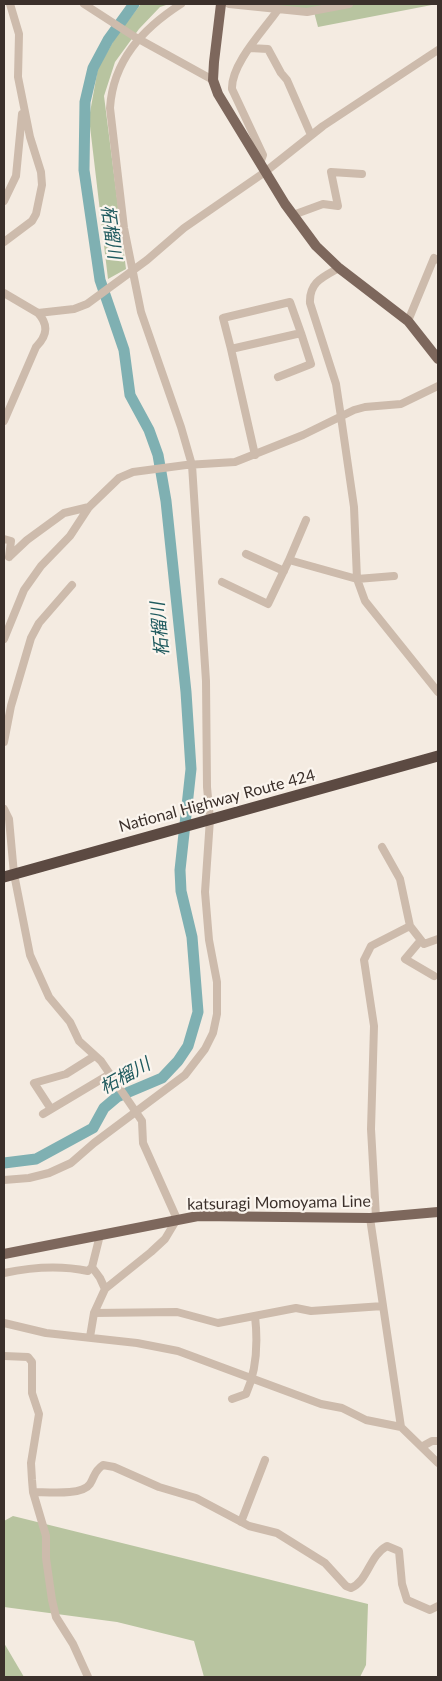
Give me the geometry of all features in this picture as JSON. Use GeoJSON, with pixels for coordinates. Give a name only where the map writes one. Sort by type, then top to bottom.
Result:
{"type":"FeatureCollection","features":[{"type":"Feature","properties":{"kind":"highway","name":"National Highway Route 424"},"geometry":{"type":"LineString","coordinates":[[9,875],[438,756]]}},
{"type":"Feature","properties":{"kind":"main road"},"geometry":{"type":"LineString","coordinates":[[221,4],[213,80],[218,94],[263,168],[293,216],[316,246],[339,268],[408,321],[438,359]]}},
{"type":"Feature","properties":{"kind":"main road","name":"katsuragi Momoyama Line"},"geometry":{"type":"LineString","coordinates":[[4,1254],[177,1219],[224,1215],[373,1218],[438,1212]]}},
{"type":"Feature","properties":{"kind":"street"},"geometry":{"type":"LineString","coordinates":[[4,242],[32,221],[36,214],[42,185],[41,172],[30,137],[18,76],[19,34],[10,4]]}},
{"type":"Feature","properties":{"kind":"street"},"geometry":{"type":"LineString","coordinates":[[4,1180],[28,1178],[49,1173],[71,1164],[94,1142],[185,1076],[206,1049],[213,1034],[218,1006],[217,982],[209,940],[206,892],[208,820],[206,681],[189,465],[181,427],[141,312],[130,272],[110,108],[112,87],[123,58],[137,38],[160,17],[181,4]]}},
{"type":"Feature","properties":{"kind":"street"},"geometry":{"type":"LineString","coordinates":[[229,4],[307,12],[349,4]]}},
{"type":"Feature","properties":{"kind":"street"},"geometry":{"type":"LineString","coordinates":[[90,6],[137,38],[213,80]]}},
{"type":"Feature","properties":{"kind":"street"},"geometry":{"type":"LineString","coordinates":[[263,168],[263,155],[232,89],[232,81],[236,68],[277,10]]}},
{"type":"Feature","properties":{"kind":"street"},"geometry":{"type":"LineString","coordinates":[[250,48],[268,49],[287,80],[311,136]]}},
{"type":"Feature","properties":{"kind":"street"},"geometry":{"type":"LineString","coordinates":[[38,313],[74,309],[96,297],[263,168],[356,103],[438,50]]}},
{"type":"Feature","properties":{"kind":"street"},"geometry":{"type":"LineString","coordinates":[[4,201],[16,176],[22,111],[26,109]]}},
{"type":"Feature","properties":{"kind":"street"},"geometry":{"type":"LineString","coordinates":[[293,216],[323,204],[338,206],[331,172],[362,174]]}},
{"type":"Feature","properties":{"kind":"street"},"geometry":{"type":"LineString","coordinates":[[408,321],[434,258],[438,260]]}},
{"type":"Feature","properties":{"kind":"street"},"geometry":{"type":"LineString","coordinates":[[339,268],[315,282],[310,292],[310,303],[336,384],[342,417],[354,507],[357,579],[365,601],[438,692]]}},
{"type":"Feature","properties":{"kind":"street"},"geometry":{"type":"LineString","coordinates":[[4,293],[38,313],[45,320],[46,330],[43,340],[36,347],[4,421]]}},
{"type":"Feature","properties":{"kind":"street"},"geometry":{"type":"LineString","coordinates":[[254,455],[224,318],[290,302],[311,364],[278,376]]}},
{"type":"Feature","properties":{"kind":"street"},"geometry":{"type":"LineString","coordinates":[[231,349],[301,333]]}},
{"type":"Feature","properties":{"kind":"street"},"geometry":{"type":"LineString","coordinates":[[4,639],[24,590],[41,566],[70,536],[89,507],[119,478],[133,472],[189,465],[235,462],[365,407],[400,404],[438,386]]}},
{"type":"Feature","properties":{"kind":"street"},"geometry":{"type":"LineString","coordinates":[[4,539],[11,541],[9,557],[27,540],[64,513],[89,507]]}},
{"type":"Feature","properties":{"kind":"street"},"geometry":{"type":"LineString","coordinates":[[222,582],[268,604],[306,520]]}},
{"type":"Feature","properties":{"kind":"street"},"geometry":{"type":"LineString","coordinates":[[246,554],[284,571]]}},
{"type":"Feature","properties":{"kind":"street"},"geometry":{"type":"LineString","coordinates":[[289,560],[357,579],[394,576]]}},
{"type":"Feature","properties":{"kind":"street"},"geometry":{"type":"LineString","coordinates":[[4,742],[11,706],[31,638],[40,623],[72,585]]}},
{"type":"Feature","properties":{"kind":"street"},"geometry":{"type":"LineString","coordinates":[[4,809],[9,819],[9,875],[30,955],[48,997],[70,1022],[79,1042],[93,1057],[101,1061],[137,1112],[142,1121],[143,1143],[177,1219],[165,1239],[105,1290],[94,1313],[90,1337]]}},
{"type":"Feature","properties":{"kind":"street"},"geometry":{"type":"LineString","coordinates":[[382,847],[400,879],[410,926],[424,944],[438,939]]}},
{"type":"Feature","properties":{"kind":"street"},"geometry":{"type":"LineString","coordinates":[[401,1427],[383,1306],[373,1218],[374,1026],[364,960],[371,946],[410,926]]}},
{"type":"Feature","properties":{"kind":"street"},"geometry":{"type":"LineString","coordinates":[[421,940],[405,959],[434,976]]}},
{"type":"Feature","properties":{"kind":"street"},"geometry":{"type":"LineString","coordinates":[[51,1110],[34,1083],[66,1074],[93,1057]]}},
{"type":"Feature","properties":{"kind":"street"},"geometry":{"type":"LineString","coordinates":[[43,1114],[111,1075]]}},
{"type":"Feature","properties":{"kind":"street"},"geometry":{"type":"LineString","coordinates":[[4,1273],[27,1268],[64,1267],[88,1271],[92,1267],[100,1235]]}},
{"type":"Feature","properties":{"kind":"street"},"geometry":{"type":"LineString","coordinates":[[92,1267],[100,1278],[105,1290]]}},
{"type":"Feature","properties":{"kind":"street"},"geometry":{"type":"LineString","coordinates":[[94,1313],[177,1312],[218,1324],[296,1308],[310,1310],[383,1306]]}},
{"type":"Feature","properties":{"kind":"street"},"geometry":{"type":"LineString","coordinates":[[232,1399],[246,1394],[253,1380],[255,1353],[258,1347],[255,1316]]}},
{"type":"Feature","properties":{"kind":"street"},"geometry":{"type":"LineString","coordinates":[[4,1324],[46,1333],[90,1337],[178,1351],[321,1404],[342,1408],[366,1420],[401,1427],[438,1462]]}},
{"type":"Feature","properties":{"kind":"street"},"geometry":{"type":"LineString","coordinates":[[4,1356],[28,1357],[32,1362],[32,1392],[39,1414],[31,1463],[33,1492],[46,1536],[46,1558],[56,1617],[73,1644],[88,1677]]}},
{"type":"Feature","properties":{"kind":"street"},"geometry":{"type":"LineString","coordinates":[[423,1446],[432,1441],[438,1441]]}},
{"type":"Feature","properties":{"kind":"street"},"geometry":{"type":"LineString","coordinates":[[241,1522],[265,1460]]}},
{"type":"Feature","properties":{"kind":"street"},"geometry":{"type":"LineString","coordinates":[[33,1492],[80,1491],[89,1485],[96,1470],[103,1465],[114,1468],[159,1487],[196,1498],[241,1522],[277,1533],[326,1563],[346,1586],[351,1588],[358,1585],[377,1552],[388,1546],[399,1551],[402,1584],[407,1600],[430,1610],[438,1606]]}},
{"type":"Feature","properties":{"kind":"green space"},"geometry":{"type":"Polygon","coordinates":[[[141,4],[169,4],[160,7],[139,29],[115,62],[104,96],[126,269],[108,279],[89,118],[98,68],[117,35],[141,4]]]}},
{"type":"Feature","properties":{"kind":"green space"},"geometry":{"type":"Polygon","coordinates":[[[254,4],[437,4],[318,27],[314,12],[254,4]]]}},
{"type":"Feature","properties":{"kind":"green space"},"geometry":{"type":"Polygon","coordinates":[[[13,1516],[368,1604],[366,1665],[360,1677],[204,1677],[194,1641],[117,1622],[4,1607],[4,1521],[13,1516]]]}},
{"type":"Feature","properties":{"kind":"green space"},"geometry":{"type":"Polygon","coordinates":[[[4,1643],[24,1677],[4,1677],[4,1643]]]}},
{"type":"Feature","properties":{"kind":"waterway","name":"柘榴川"},"geometry":{"type":"LineString","coordinates":[[4,1163],[36,1159],[93,1128],[104,1108],[117,1097],[162,1078],[178,1061],[188,1046],[198,1012],[192,937],[181,891],[180,870],[191,769],[186,692],[166,501],[158,455],[149,430],[130,395],[124,350],[100,280],[84,170],[85,102],[93,68],[108,40],[134,4]]}}]}
